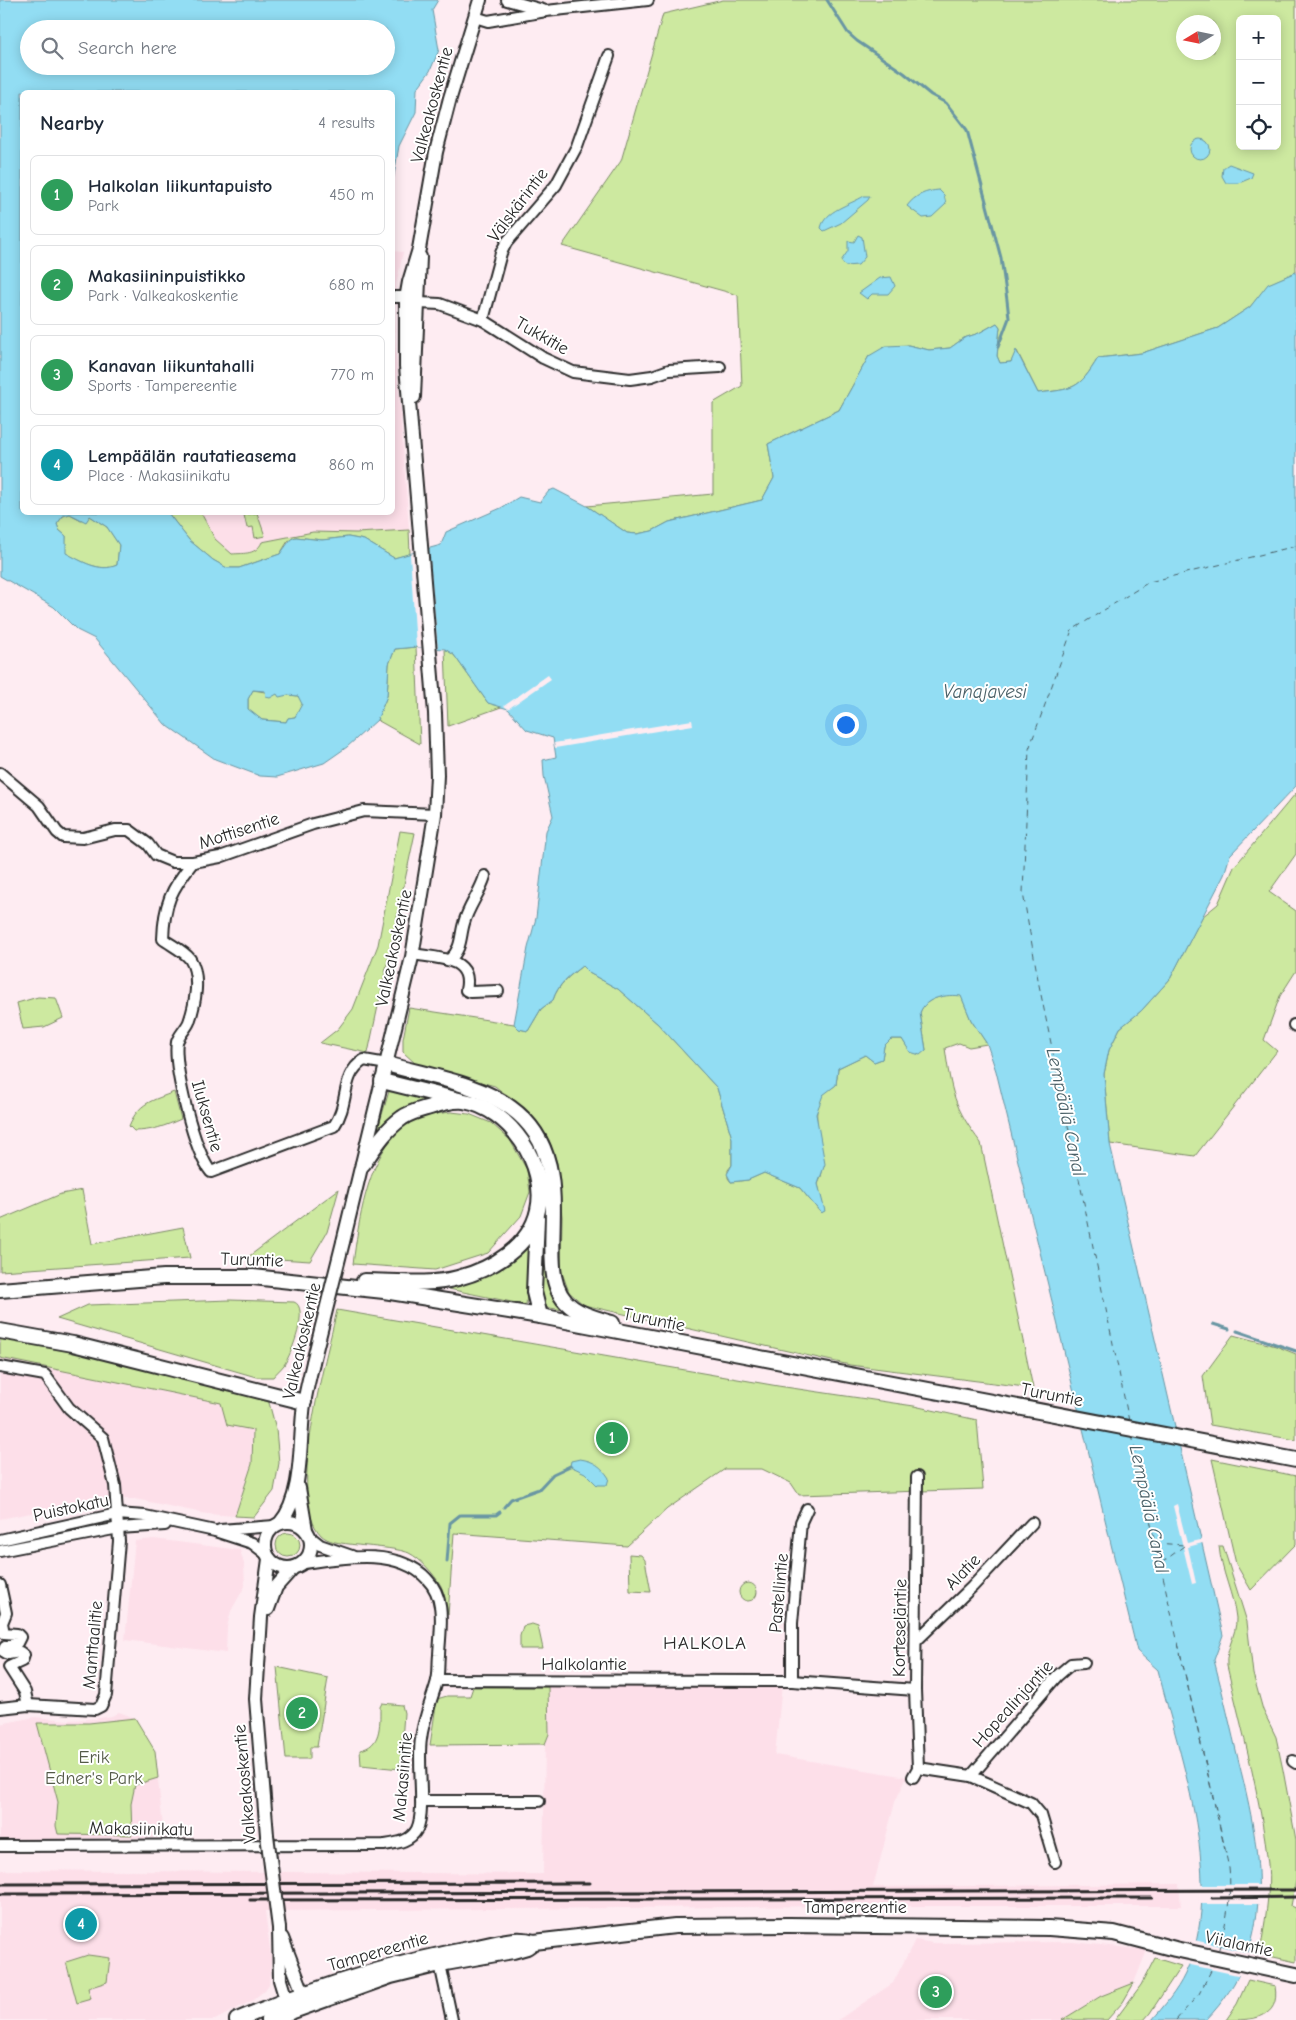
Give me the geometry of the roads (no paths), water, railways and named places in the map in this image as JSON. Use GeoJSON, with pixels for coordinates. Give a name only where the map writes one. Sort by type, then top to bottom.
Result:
{"type":"FeatureCollection","features":[{"type":"Feature","properties":{"kind":"main road"},"geometry":{"type":"LineString","coordinates":[[387,1064],[469,1087],[500,1100],[524,1119],[539,1138],[548,1161],[553,1186],[552,1271],[558,1291],[572,1308],[604,1320],[696,1347]]}},
{"type":"Feature","properties":{"kind":"main road"},"geometry":{"type":"LineString","coordinates":[[382,1081],[441,1094],[495,1114],[519,1136],[531,1157],[534,1168],[538,1210],[534,1292],[540,1316]]}},
{"type":"Feature","properties":{"kind":"main road"},"geometry":{"type":"LineString","coordinates":[[363,1164],[387,1132],[408,1114],[437,1104],[462,1101]]}},
{"type":"Feature","properties":{"kind":"main road"},"geometry":{"type":"LineString","coordinates":[[297,1281],[439,1282],[458,1278],[491,1266],[508,1254],[522,1240],[538,1210]]}},
{"type":"Feature","properties":{"kind":"main road","name":"Turuntie"},"geometry":{"type":"LineString","coordinates":[[0,1290],[164,1277],[253,1278],[297,1281],[453,1301],[1296,1460]]}},
{"type":"Feature","properties":{"kind":"main road"},"geometry":{"type":"LineString","coordinates":[[0,1331],[73,1344],[304,1402]]}},
{"type":"Feature","properties":{"kind":"main road","name":"Tampereentie"},"geometry":{"type":"LineString","coordinates":[[238,2020],[305,1999],[366,1972],[438,1954],[517,1940],[534,1942],[675,1926],[1049,1928],[1114,1933],[1175,1949]]}},
{"type":"Feature","properties":{"kind":"main road","name":"Tampereentie"},"geometry":{"type":"LineString","coordinates":[[305,1999],[440,1964],[513,1951],[528,1947],[534,1942]]}},
{"type":"Feature","properties":{"kind":"main road","name":"Viialantie"},"geometry":{"type":"LineString","coordinates":[[1175,1949],[1296,1975]]}},
{"type":"Feature","properties":{"kind":"main road","name":"Tampereentie"},"geometry":{"type":"LineString","coordinates":[[268,2020],[288,2005]]}},
{"type":"Feature","properties":{"kind":"street","name":"Valkeakoskentie"},"geometry":{"type":"LineString","coordinates":[[277,1525],[291,1506],[298,1473],[304,1402],[413,954],[435,814],[437,766],[432,661],[405,352],[413,300],[408,282],[419,250],[436,152],[450,98],[480,0]]}},
{"type":"Feature","properties":{"kind":"street"},"geometry":{"type":"LineString","coordinates":[[507,0],[546,11]]}},
{"type":"Feature","properties":{"kind":"street"},"geometry":{"type":"LineString","coordinates":[[475,17],[488,21],[546,11],[648,0]]}},
{"type":"Feature","properties":{"kind":"street","name":"Välskärintie"},"geometry":{"type":"LineString","coordinates":[[483,320],[500,253],[506,243],[556,184],[577,146],[609,56]]}},
{"type":"Feature","properties":{"kind":"street","name":"Tukkitie"},"geometry":{"type":"LineString","coordinates":[[395,297],[440,304],[483,320],[542,358],[573,372],[630,379],[652,376],[669,370],[720,367]]}},
{"type":"Feature","properties":{"kind":"street","name":"Mottisentie"},"geometry":{"type":"LineString","coordinates":[[0,773],[39,806],[57,832],[63,837],[83,838],[122,829],[129,830],[148,844],[156,855],[173,862],[193,862],[220,856],[313,824],[364,811],[435,814]]}},
{"type":"Feature","properties":{"kind":"street","name":"Iluksentie"},"geometry":{"type":"LineString","coordinates":[[193,862],[175,884],[169,896],[163,939],[185,954],[194,969],[194,1001],[188,1024],[178,1039],[176,1059],[204,1164],[211,1172],[334,1126],[342,1115],[350,1073],[356,1065],[364,1060],[387,1064]]}},
{"type":"Feature","properties":{"kind":"street"},"geometry":{"type":"LineString","coordinates":[[450,959],[460,947],[464,923],[480,892],[485,876]]}},
{"type":"Feature","properties":{"kind":"street"},"geometry":{"type":"LineString","coordinates":[[413,954],[450,959],[460,965],[467,977],[466,990],[470,992],[498,991]]}},
{"type":"Feature","properties":{"kind":"street","name":"Manttaalitie"},"geometry":{"type":"LineString","coordinates":[[0,1367],[45,1375],[69,1408],[103,1438],[115,1485],[119,1528],[105,1700],[101,1706],[95,1709],[28,1705],[0,1708]]}},
{"type":"Feature","properties":{"kind":"street","name":"Valkeakoskentie"},"geometry":{"type":"LineString","coordinates":[[298,1473],[308,1533]]}},
{"type":"Feature","properties":{"kind":"street","name":"Korteseläntie"},"geometry":{"type":"LineString","coordinates":[[917,1477],[915,1773],[971,1776]]}},
{"type":"Feature","properties":{"kind":"street","name":"Pastellintie"},"geometry":{"type":"LineString","coordinates":[[792,1682],[792,1623],[802,1522],[807,1509]]}},
{"type":"Feature","properties":{"kind":"street","name":"Puistokatu"},"geometry":{"type":"LineString","coordinates":[[0,1540],[117,1514],[144,1516],[178,1525],[215,1531],[252,1543],[267,1556]]}},
{"type":"Feature","properties":{"kind":"street"},"geometry":{"type":"LineString","coordinates":[[353,1557],[304,1563],[292,1568],[279,1567],[267,1556],[266,1538],[277,1525],[293,1522],[320,1545],[353,1557],[400,1563],[422,1574],[433,1587],[439,1599],[441,1611],[437,1680]]}},
{"type":"Feature","properties":{"kind":"street","name":"Alatie"},"geometry":{"type":"LineString","coordinates":[[916,1641],[972,1587],[1032,1522]]}},
{"type":"Feature","properties":{"kind":"street","name":"Puistokatu"},"geometry":{"type":"LineString","coordinates":[[0,1551],[119,1528],[178,1525]]}},
{"type":"Feature","properties":{"kind":"street","name":"Puistokatu"},"geometry":{"type":"LineString","coordinates":[[215,1531],[277,1525]]}},
{"type":"Feature","properties":{"kind":"street"},"geometry":{"type":"LineString","coordinates":[[304,1563],[310,1551],[308,1533]]}},
{"type":"Feature","properties":{"kind":"street","name":"Valkeakoskentie"},"geometry":{"type":"LineString","coordinates":[[267,1556],[257,1668],[256,1714],[267,1835],[279,1928],[280,1980],[288,2005]]}},
{"type":"Feature","properties":{"kind":"street","name":"Valkeakoskentie"},"geometry":{"type":"LineString","coordinates":[[260,1636],[276,1587],[292,1568]]}},
{"type":"Feature","properties":{"kind":"street"},"geometry":{"type":"LineString","coordinates":[[0,1585],[6,1613],[2,1623],[4,1633],[17,1634],[20,1637],[17,1643],[5,1646],[3,1651],[7,1654],[20,1652],[24,1655],[22,1661],[10,1667],[25,1692],[28,1705]]}},
{"type":"Feature","properties":{"kind":"street","name":"Hopealinjantie"},"geometry":{"type":"LineString","coordinates":[[971,1776],[1057,1676],[1072,1664],[1084,1663]]}},
{"type":"Feature","properties":{"kind":"street","name":"Halkolantie"},"geometry":{"type":"LineString","coordinates":[[437,1680],[792,1682],[915,1690]]}},
{"type":"Feature","properties":{"kind":"street","name":"Makasiinitie"},"geometry":{"type":"LineString","coordinates":[[282,1846],[384,1845],[400,1842],[413,1836],[420,1822],[418,1769],[421,1739],[437,1680]]}},
{"type":"Feature","properties":{"kind":"street"},"geometry":{"type":"LineString","coordinates":[[971,1776],[1031,1803],[1041,1815],[1055,1862]]}},
{"type":"Feature","properties":{"kind":"street"},"geometry":{"type":"LineString","coordinates":[[420,1801],[539,1801]]}},
{"type":"Feature","properties":{"kind":"street","name":"Makasiinikatu"},"geometry":{"type":"LineString","coordinates":[[0,1846],[282,1846]]}},
{"type":"Feature","properties":{"kind":"street","name":"Valkeakoskentie"},"geometry":{"type":"LineString","coordinates":[[279,1928],[305,1999]]}},
{"type":"Feature","properties":{"kind":"street"},"geometry":{"type":"LineString","coordinates":[[440,1964],[452,2020]]}},
{"type":"Feature","properties":{"kind":"water","name":"Vanajavesi"},"geometry":{"type":"Polygon","coordinates":[[[0,0],[438,0],[432,10],[439,50],[430,71],[417,89],[416,112],[399,146],[395,169],[395,90],[20,90],[20,515],[66,515],[63,516],[57,524],[59,530],[66,536],[66,553],[97,567],[104,568],[117,565],[119,545],[107,527],[90,516],[86,522],[72,515],[170,515],[189,540],[213,560],[227,568],[239,568],[280,554],[291,539],[296,537],[322,540],[348,537],[364,540],[394,558],[441,545],[446,532],[501,508],[519,497],[540,502],[549,491],[554,489],[587,506],[627,533],[637,534],[652,531],[669,522],[762,500],[774,478],[768,444],[839,410],[869,356],[886,346],[908,345],[929,350],[950,348],[964,338],[979,333],[997,323],[1000,327],[997,356],[1000,363],[1011,362],[1016,350],[1038,393],[1067,389],[1080,382],[1086,376],[1098,358],[1142,353],[1218,328],[1250,307],[1268,284],[1296,272],[1296,786],[1230,855],[1224,875],[1170,979],[1141,1011],[1120,1028],[1109,1050],[1104,1074],[1110,1144],[1223,1635],[1214,1660],[1247,1797],[1258,1865],[1258,1898],[1254,1930],[1245,1961],[1229,1991],[1206,2020],[1152,2020],[1182,1980],[1197,1939],[1202,1901],[1201,1862],[1196,1822],[1188,1783],[1158,1670],[1137,1651],[996,1071],[987,1044],[971,1020],[961,996],[943,996],[931,1000],[923,1008],[920,1013],[926,1050],[920,1055],[910,1052],[902,1039],[891,1039],[884,1046],[882,1059],[874,1062],[865,1055],[838,1068],[836,1085],[823,1095],[816,1114],[825,1164],[818,1184],[825,1211],[821,1213],[800,1188],[764,1173],[748,1180],[731,1182],[727,1174],[732,1165],[732,1138],[717,1088],[658,1024],[618,989],[589,973],[582,966],[568,977],[555,994],[553,1000],[541,1009],[528,1031],[519,1029],[514,1024],[528,948],[536,918],[546,831],[553,816],[544,776],[543,760],[556,757],[553,738],[527,730],[508,709],[488,703],[454,655],[445,649],[416,647],[395,649],[389,664],[387,696],[377,720],[347,747],[324,763],[277,777],[260,776],[215,759],[165,724],[95,639],[77,630],[54,607],[0,576],[0,0]],[[253,690],[248,699],[248,709],[262,720],[286,722],[288,718],[295,717],[302,704],[298,696],[288,695],[279,697],[277,694],[270,698],[266,697],[265,691],[253,690]]]}},
{"type":"Feature","properties":{"kind":"water"},"geometry":{"type":"Polygon","coordinates":[[[1200,139],[1207,142],[1210,149],[1207,156],[1200,159],[1193,156],[1190,149],[1193,142],[1200,139]]]}},
{"type":"Feature","properties":{"kind":"water"},"geometry":{"type":"Polygon","coordinates":[[[1229,164],[1253,173],[1251,178],[1239,183],[1226,183],[1222,176],[1223,168],[1229,164]]]}},
{"type":"Feature","properties":{"kind":"water"},"geometry":{"type":"Polygon","coordinates":[[[939,190],[944,195],[946,204],[932,217],[923,218],[907,206],[921,194],[939,190]]]}},
{"type":"Feature","properties":{"kind":"water"},"geometry":{"type":"Polygon","coordinates":[[[864,196],[870,196],[868,200],[841,223],[824,231],[821,228],[823,222],[833,212],[864,196]]]}},
{"type":"Feature","properties":{"kind":"water"},"geometry":{"type":"Polygon","coordinates":[[[858,235],[862,237],[865,257],[858,265],[845,266],[841,261],[848,251],[848,241],[854,242],[858,235]]]}},
{"type":"Feature","properties":{"kind":"water"},"geometry":{"type":"Polygon","coordinates":[[[891,277],[895,286],[888,294],[872,294],[867,299],[859,293],[880,278],[891,277]]]}},
{"type":"Feature","properties":{"kind":"water"},"geometry":{"type":"Polygon","coordinates":[[[580,1459],[600,1467],[609,1478],[607,1485],[597,1485],[585,1473],[570,1466],[571,1461],[580,1459]]]}},
{"type":"Feature","properties":{"kind":"waterway"},"geometry":{"type":"LineString","coordinates":[[827,0],[848,33],[931,95],[946,103],[967,130],[1001,258],[1009,318],[998,347]]}},
{"type":"Feature","properties":{"kind":"waterway"},"geometry":{"type":"LineString","coordinates":[[1213,1324],[1229,1329]]}},
{"type":"Feature","properties":{"kind":"waterway"},"geometry":{"type":"LineString","coordinates":[[1237,1331],[1296,1351]]}},
{"type":"Feature","properties":{"kind":"waterway"},"geometry":{"type":"LineString","coordinates":[[504,1507],[511,1499],[539,1489],[553,1474],[570,1466]]}},
{"type":"Feature","properties":{"kind":"waterway"},"geometry":{"type":"LineString","coordinates":[[447,1562],[450,1523],[460,1515],[496,1515],[500,1512]]}},
{"type":"Feature","properties":{"kind":"railway"},"geometry":{"type":"LineString","coordinates":[[0,1884],[590,1883]]}},
{"type":"Feature","properties":{"kind":"railway"},"geometry":{"type":"LineString","coordinates":[[0,1894],[1296,1890]]}},
{"type":"Feature","properties":{"kind":"railway"},"geometry":{"type":"LineString","coordinates":[[1212,1898],[1296,1897]]}},
{"type":"Feature","properties":{"kind":"railway"},"geometry":{"type":"LineString","coordinates":[[250,1900],[1152,1898]]}},
{"type":"Feature","properties":{"kind":"place","name":"Halkolan liikuntapuisto"},"geometry":{"type":"Point","coordinates":[612,1438]}},
{"type":"Feature","properties":{"kind":"place","name":"Makasiininpuistikko"},"geometry":{"type":"Point","coordinates":[302,1713]}},
{"type":"Feature","properties":{"kind":"place","name":"Lempäälän rautatieasema"},"geometry":{"type":"Point","coordinates":[81,1924]}},
{"type":"Feature","properties":{"kind":"place","name":"Kanavan liikuntahalli"},"geometry":{"type":"Point","coordinates":[936,1992]}},
{"type":"Feature","properties":{"kind":"district","name":"HALKOLA"},"geometry":{"type":"Point","coordinates":[705,1643]}},
{"type":"Feature","properties":{"kind":"water label","name":"Lempäälä Canal"},"geometry":{"type":"Point","coordinates":[1066,1112]}},
{"type":"Feature","properties":{"kind":"water label","name":"Lempäälä Canal"},"geometry":{"type":"Point","coordinates":[1149,1509]}},
{"type":"Feature","properties":{"kind":"park label","name":"Erik Edner's Park"},"geometry":{"type":"Point","coordinates":[94,1767]}}]}
